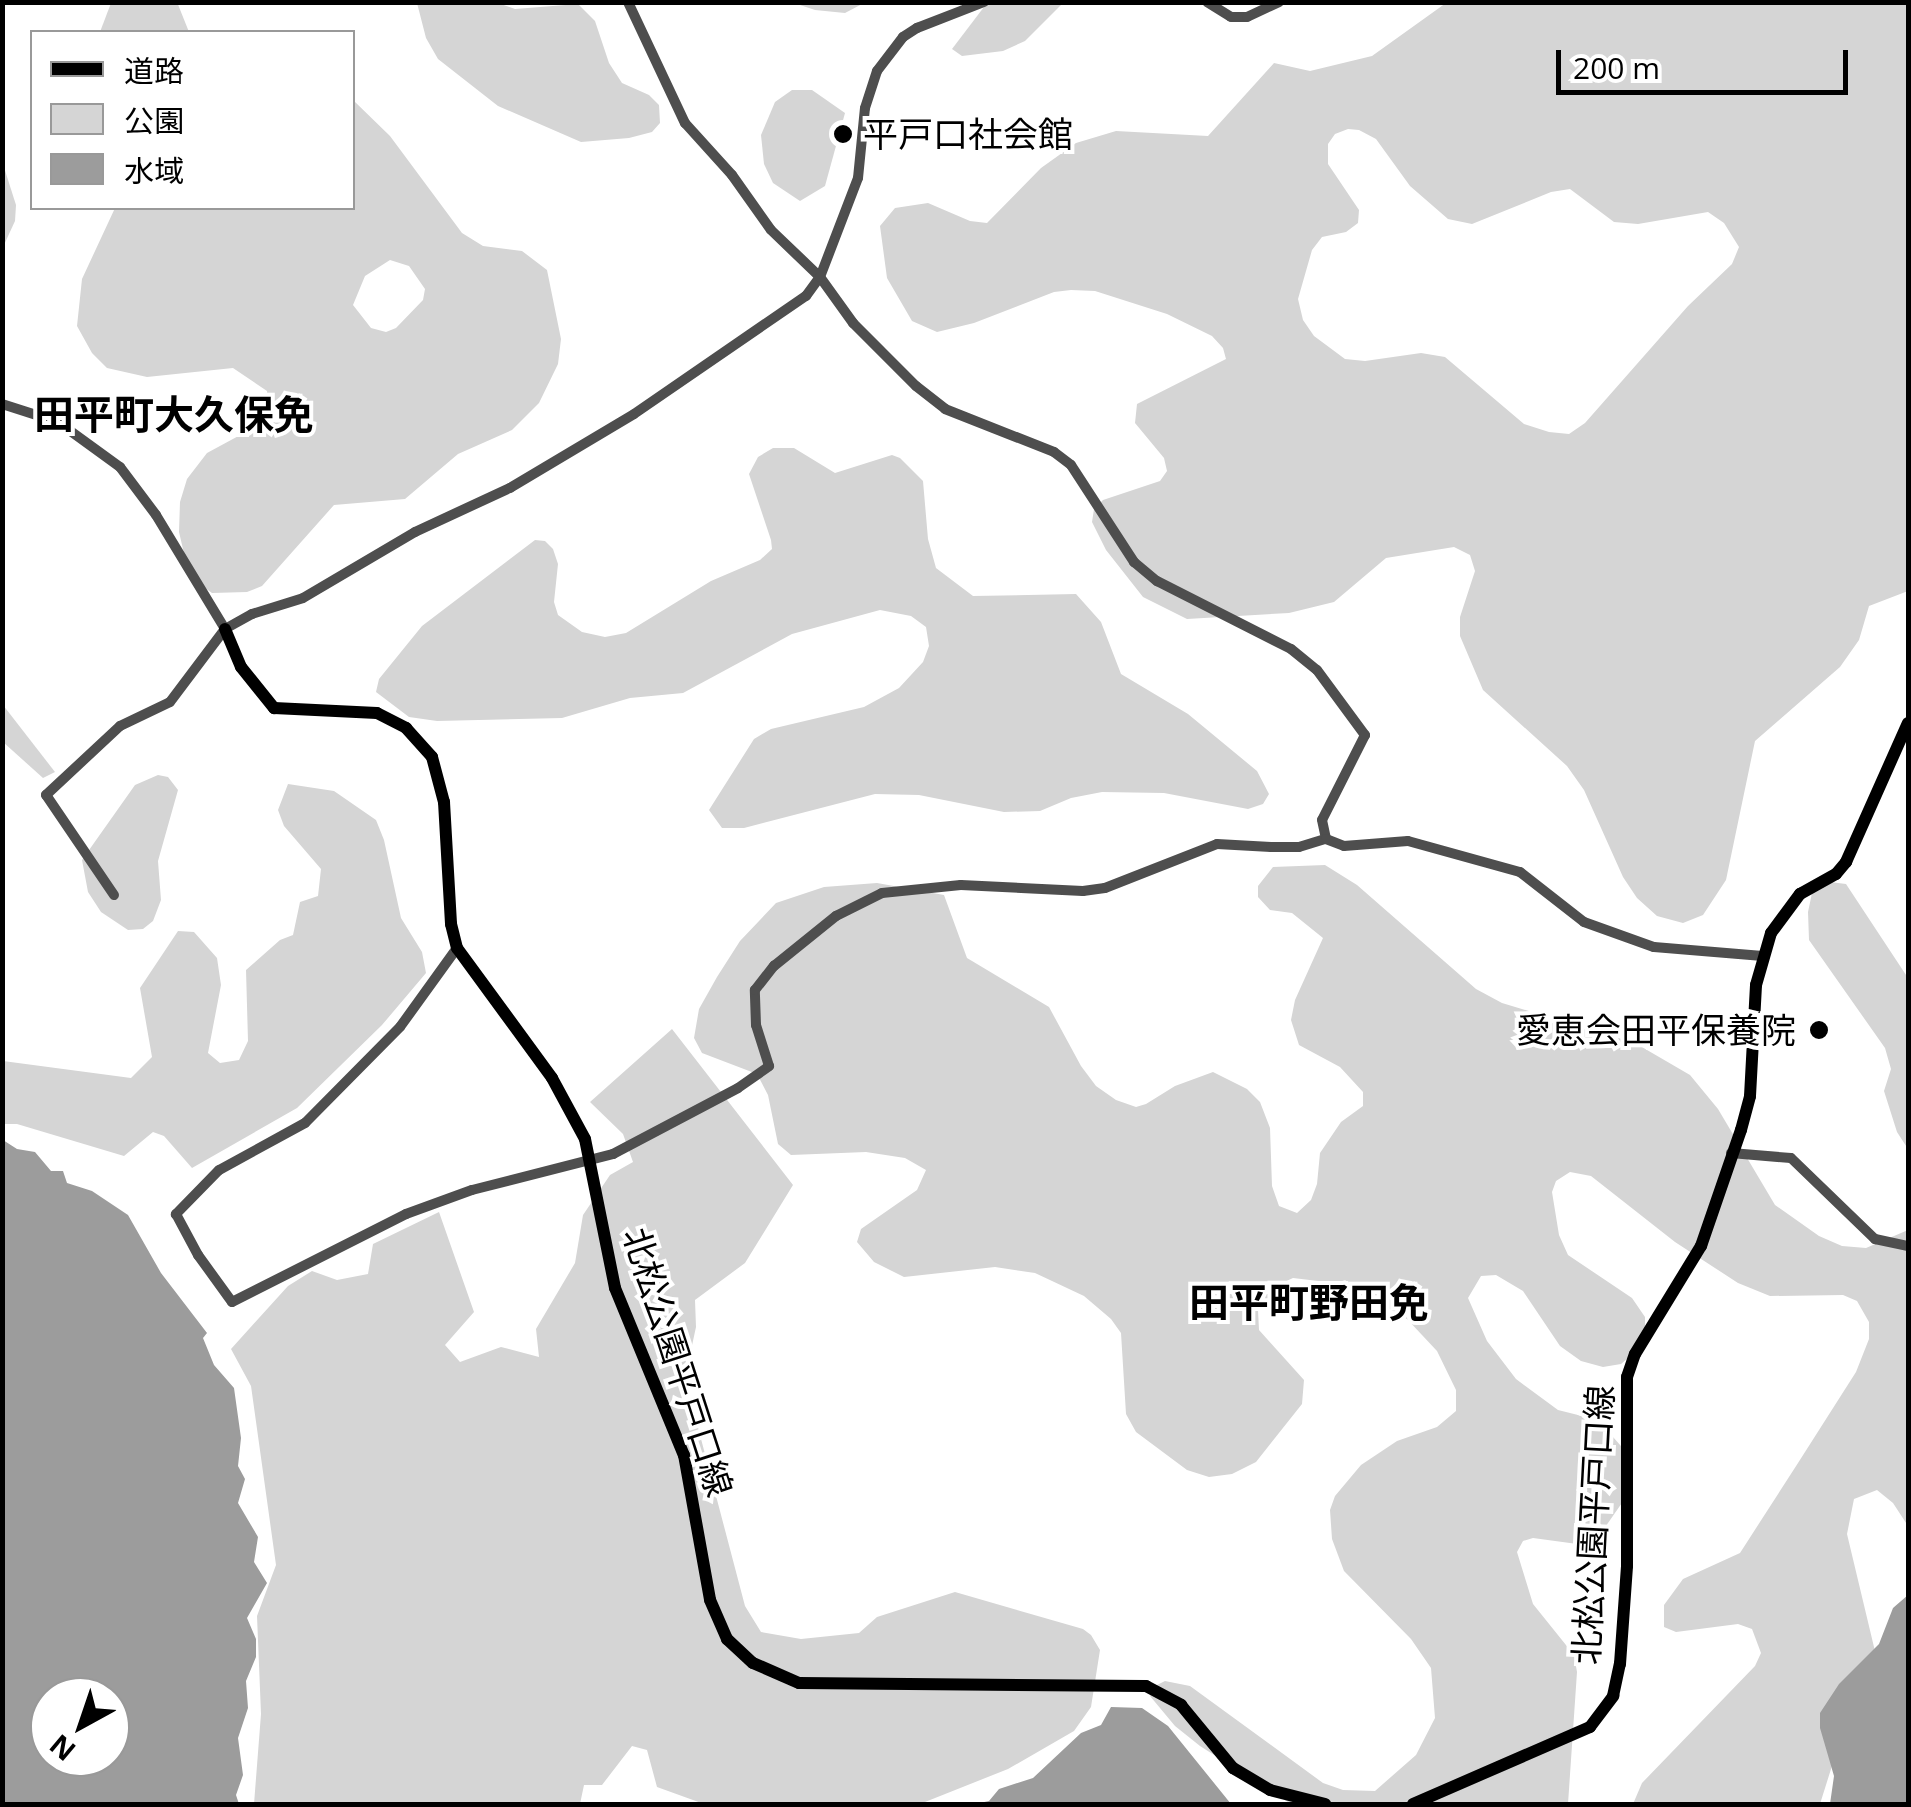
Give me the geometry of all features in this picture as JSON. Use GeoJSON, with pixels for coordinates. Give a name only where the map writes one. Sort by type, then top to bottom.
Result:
{"type":"FeatureCollection","features":[{"type":"Feature","properties":{"kind":"main road","name":"北松公園平戸口線"},"geometry":{"type":"LineString","coordinates":[[225,628],[241,666],[274,708],[377,713],[423,743],[440,774],[457,948],[575,1115],[591,1160],[615,1288],[684,1455],[710,1600],[728,1639],[753,1664],[799,1682],[1146,1686],[1180,1706],[1243,1775],[1270,1790],[1325,1804]]}},
{"type":"Feature","properties":{"kind":"main road","name":"北松公園平戸口線"},"geometry":{"type":"LineString","coordinates":[[1412,1804],[1590,1727],[1613,1696],[1620,1664],[1627,1566],[1627,1378],[1635,1354],[1700,1246],[1750,1096],[1756,985],[1771,933],[1800,894],[1836,874],[1846,862],[1908,723]]}},
{"type":"Feature","properties":{"kind":"street"},"geometry":{"type":"LineString","coordinates":[[628,2],[685,123],[732,175],[771,230],[820,277],[852,323],[946,409],[1037,444],[1071,464],[1115,536],[1157,581],[1291,649],[1317,670],[1365,735],[1322,820],[1326,839]]}},
{"type":"Feature","properties":{"kind":"street"},"geometry":{"type":"LineString","coordinates":[[114,895],[46,795],[120,726],[170,702],[225,628],[334,582],[414,532],[510,488],[585,445],[789,310],[820,277],[858,178],[865,108],[878,71],[893,48],[916,28],[984,2]]}},
{"type":"Feature","properties":{"kind":"street"},"geometry":{"type":"LineString","coordinates":[[1208,2],[1231,18],[1247,17],[1279,2]]}},
{"type":"Feature","properties":{"kind":"street"},"geometry":{"type":"LineString","coordinates":[[2,404],[58,422],[120,467],[156,515],[225,628]]}},
{"type":"Feature","properties":{"kind":"street"},"geometry":{"type":"LineString","coordinates":[[457,948],[400,1027],[305,1124],[241,1156],[188,1198],[176,1214],[198,1255],[232,1302],[406,1214],[472,1190],[591,1160],[643,1140],[738,1088],[769,1066],[756,1026],[754,990],[774,966],[866,898],[962,885],[1105,888],[1217,844],[1299,847],[1326,839],[1344,846],[1408,841],[1458,858],[1520,872],[1584,922],[1654,947],[1762,956]]}},
{"type":"Feature","properties":{"kind":"street"},"geometry":{"type":"LineString","coordinates":[[1730,1153],[1791,1158],[1866,1233],[1908,1246]]}},
{"type":"Feature","properties":{"kind":"green space"},"geometry":{"type":"Polygon","coordinates":[[[177,2],[188,30],[101,30],[111,3],[177,2]]]}},
{"type":"Feature","properties":{"kind":"green space"},"geometry":{"type":"Polygon","coordinates":[[[864,2],[845,13],[794,3],[864,2]]]}},
{"type":"Feature","properties":{"kind":"green space"},"geometry":{"type":"Polygon","coordinates":[[[417,3],[498,3],[515,9],[578,4],[595,21],[609,63],[622,83],[649,95],[659,105],[660,123],[652,132],[629,138],[581,142],[498,106],[438,59],[426,38],[417,3]]]}},
{"type":"Feature","properties":{"kind":"green space"},"geometry":{"type":"Polygon","coordinates":[[[987,3],[1063,3],[1025,41],[1003,51],[962,56],[952,49],[987,3]]]}},
{"type":"Feature","properties":{"kind":"green space"},"geometry":{"type":"Polygon","coordinates":[[[1446,3],[1908,3],[1908,591],[1869,606],[1859,640],[1840,667],[1755,741],[1726,880],[1703,915],[1683,923],[1657,916],[1637,898],[1623,877],[1584,790],[1567,766],[1483,690],[1460,636],[1460,617],[1475,571],[1470,555],[1454,547],[1386,558],[1334,602],[1289,613],[1187,619],[1143,597],[1106,550],[1092,522],[1094,509],[1103,500],[1160,481],[1167,471],[1164,458],[1135,423],[1137,404],[1226,359],[1223,348],[1212,336],[1167,314],[1095,291],[1071,290],[1054,292],[974,323],[937,332],[912,321],[887,278],[880,226],[895,208],[928,203],[970,221],[987,223],[1041,168],[1076,143],[1116,131],[1208,136],[1274,63],[1310,71],[1372,56],[1446,3]],[[1359,130],[1335,134],[1328,144],[1328,164],[1359,210],[1358,223],[1346,232],[1322,237],[1312,250],[1298,299],[1303,320],[1314,336],[1345,359],[1365,361],[1421,353],[1445,357],[1524,424],[1549,432],[1569,434],[1585,423],[1688,306],[1732,264],[1739,247],[1724,223],[1708,212],[1638,224],[1614,222],[1570,189],[1551,192],[1472,224],[1448,219],[1410,186],[1376,139],[1359,130]]]}},
{"type":"Feature","properties":{"kind":"green space"},"geometry":{"type":"Polygon","coordinates":[[[792,90],[812,90],[845,113],[825,186],[800,201],[773,183],[764,164],[761,135],[775,102],[792,90]]]}},
{"type":"Feature","properties":{"kind":"green space"},"geometry":{"type":"Polygon","coordinates":[[[355,102],[390,136],[462,233],[483,246],[522,251],[547,270],[561,339],[558,364],[539,403],[512,430],[458,454],[405,499],[334,505],[262,586],[247,592],[212,593],[193,579],[186,562],[179,532],[180,502],[187,479],[207,453],[259,425],[269,413],[267,391],[233,368],[147,377],[107,368],[92,353],[77,326],[82,279],[114,210],[355,210],[355,102]],[[390,260],[365,276],[353,305],[371,328],[386,332],[396,328],[423,300],[425,289],[409,266],[390,260]]]}},
{"type":"Feature","properties":{"kind":"green space"},"geometry":{"type":"Polygon","coordinates":[[[2,161],[16,205],[15,221],[3,247],[2,161]]]}},
{"type":"Feature","properties":{"kind":"green space"},"geometry":{"type":"Polygon","coordinates":[[[773,448],[794,448],[835,473],[892,455],[900,458],[923,481],[928,539],[936,568],[973,596],[1076,594],[1101,622],[1121,674],[1188,714],[1257,771],[1269,794],[1263,804],[1248,809],[1164,793],[1102,792],[1071,798],[1040,811],[1004,812],[919,795],[875,794],[744,828],[722,828],[709,810],[754,739],[771,729],[864,707],[899,688],[923,662],[929,646],[926,627],[911,616],[880,610],[792,634],[683,693],[630,698],[562,718],[437,721],[409,717],[376,692],[379,679],[422,626],[535,540],[545,541],[553,549],[558,564],[554,602],[558,615],[582,632],[605,637],[626,633],[711,581],[760,560],[772,549],[771,540],[749,474],[758,457],[773,448]]]}},
{"type":"Feature","properties":{"kind":"green space"},"geometry":{"type":"Polygon","coordinates":[[[2,705],[55,772],[43,778],[3,742],[2,705]]]}},
{"type":"Feature","properties":{"kind":"green space"},"geometry":{"type":"Polygon","coordinates":[[[158,775],[168,777],[178,790],[158,861],[161,900],[153,921],[143,929],[128,930],[101,912],[88,892],[82,860],[135,785],[158,775]]]}},
{"type":"Feature","properties":{"kind":"green space"},"geometry":{"type":"Polygon","coordinates":[[[288,784],[334,791],[376,820],[401,918],[422,952],[426,973],[382,1025],[297,1108],[192,1168],[164,1136],[153,1132],[124,1156],[17,1124],[3,1124],[3,1061],[131,1078],[152,1057],[140,988],[178,931],[194,932],[217,958],[221,985],[208,1053],[220,1063],[239,1060],[248,1041],[246,970],[280,940],[293,935],[300,902],[318,896],[321,869],[284,826],[278,810],[288,784]]]}},
{"type":"Feature","properties":{"kind":"green space"},"geometry":{"type":"Polygon","coordinates":[[[1325,865],[1357,885],[1476,989],[1502,1003],[1635,1043],[1690,1075],[1718,1109],[1775,1205],[1819,1236],[1842,1246],[1866,1248],[1908,1230],[1908,1526],[1893,1503],[1877,1490],[1854,1499],[1847,1534],[1879,1668],[1837,1750],[1820,1804],[1633,1804],[1642,1783],[1755,1666],[1761,1653],[1752,1629],[1738,1624],[1676,1632],[1664,1627],[1664,1605],[1683,1579],[1740,1553],[1856,1372],[1869,1339],[1869,1322],[1857,1301],[1843,1295],[1770,1296],[1738,1283],[1675,1242],[1591,1176],[1570,1172],[1556,1181],[1552,1192],[1559,1235],[1568,1255],[1632,1298],[1645,1317],[1645,1335],[1635,1352],[1621,1364],[1603,1367],[1581,1361],[1560,1346],[1523,1291],[1496,1275],[1481,1276],[1468,1298],[1487,1341],[1516,1379],[1558,1410],[1598,1420],[1628,1454],[1624,1500],[1592,1546],[1533,1538],[1523,1541],[1517,1552],[1533,1604],[1574,1655],[1577,1672],[1568,1804],[1291,1804],[1200,1746],[1175,1726],[1150,1696],[1165,1681],[1190,1686],[1323,1783],[1343,1790],[1375,1791],[1416,1755],[1435,1718],[1431,1668],[1411,1639],[1344,1571],[1332,1539],[1330,1510],[1335,1496],[1361,1465],[1397,1441],[1437,1427],[1456,1411],[1456,1390],[1437,1351],[1407,1319],[1381,1304],[1332,1290],[1318,1281],[1293,1278],[1280,1284],[1258,1310],[1259,1330],[1304,1380],[1302,1404],[1256,1462],[1232,1474],[1209,1477],[1187,1470],[1136,1432],[1126,1414],[1121,1333],[1111,1319],[1084,1296],[1035,1273],[995,1267],[904,1277],[874,1262],[857,1242],[861,1229],[917,1190],[926,1170],[905,1158],[866,1152],[791,1155],[778,1144],[768,1095],[757,1074],[702,1053],[694,1038],[699,1009],[717,977],[740,941],[776,903],[824,887],[877,883],[944,895],[967,958],[1049,1007],[1081,1066],[1096,1086],[1116,1100],[1136,1107],[1213,1072],[1247,1089],[1260,1102],[1270,1128],[1272,1186],[1279,1206],[1297,1213],[1311,1200],[1320,1153],[1341,1122],[1363,1106],[1363,1092],[1340,1067],[1299,1045],[1291,1020],[1295,1000],[1323,938],[1292,913],[1270,910],[1258,897],[1258,886],[1273,867],[1325,865]]]}},
{"type":"Feature","properties":{"kind":"green space"},"geometry":{"type":"Polygon","coordinates":[[[1822,881],[1846,884],[1908,978],[1908,1149],[1897,1132],[1884,1091],[1891,1069],[1885,1048],[1809,940],[1812,893],[1822,881]]]}},
{"type":"Feature","properties":{"kind":"green space"},"geometry":{"type":"Polygon","coordinates":[[[672,1029],[793,1185],[745,1263],[695,1300],[696,1327],[685,1378],[745,1606],[761,1632],[801,1639],[859,1633],[877,1617],[955,1592],[1083,1629],[1091,1635],[1100,1650],[1091,1707],[1074,1731],[1008,1769],[920,1804],[704,1804],[657,1787],[647,1750],[632,1746],[602,1785],[584,1785],[580,1804],[254,1804],[261,1714],[257,1616],[276,1565],[251,1386],[231,1349],[288,1286],[312,1271],[337,1280],[368,1274],[373,1244],[439,1212],[474,1312],[445,1345],[460,1362],[501,1347],[539,1357],[536,1329],[575,1263],[583,1215],[610,1175],[633,1162],[623,1134],[590,1102],[672,1029]]]}},
{"type":"Feature","properties":{"kind":"water"},"geometry":{"type":"Polygon","coordinates":[[[3,1140],[17,1149],[35,1152],[51,1171],[63,1171],[67,1183],[92,1191],[128,1215],[161,1273],[207,1333],[203,1338],[214,1365],[234,1388],[241,1438],[238,1466],[245,1479],[238,1503],[258,1537],[254,1562],[267,1583],[247,1618],[256,1639],[256,1657],[246,1681],[248,1708],[238,1738],[243,1775],[236,1795],[239,1804],[3,1804],[3,1140]]]}},
{"type":"Feature","properties":{"kind":"water"},"geometry":{"type":"Polygon","coordinates":[[[1908,1595],[1908,1804],[1830,1804],[1834,1776],[1820,1728],[1820,1713],[1839,1684],[1879,1644],[1893,1608],[1908,1595]]]}},
{"type":"Feature","properties":{"kind":"water"},"geometry":{"type":"Polygon","coordinates":[[[1111,1707],[1142,1708],[1168,1726],[1231,1804],[975,1804],[989,1801],[999,1789],[1033,1778],[1081,1733],[1101,1725],[1111,1707]]]}},
{"type":"Feature","properties":{"kind":"place","name":"平戸口社会館"},"geometry":{"type":"Point","coordinates":[843,134]}},
{"type":"Feature","properties":{"kind":"place","name":"愛恵会田平保養院"},"geometry":{"type":"Point","coordinates":[1819,1030]}},
{"type":"Feature","properties":{"kind":"district","name":"田平町大久保免"},"geometry":{"type":"Point","coordinates":[174,414]}},
{"type":"Feature","properties":{"kind":"district","name":"田平町野田免"},"geometry":{"type":"Point","coordinates":[1309,1302]}}]}
